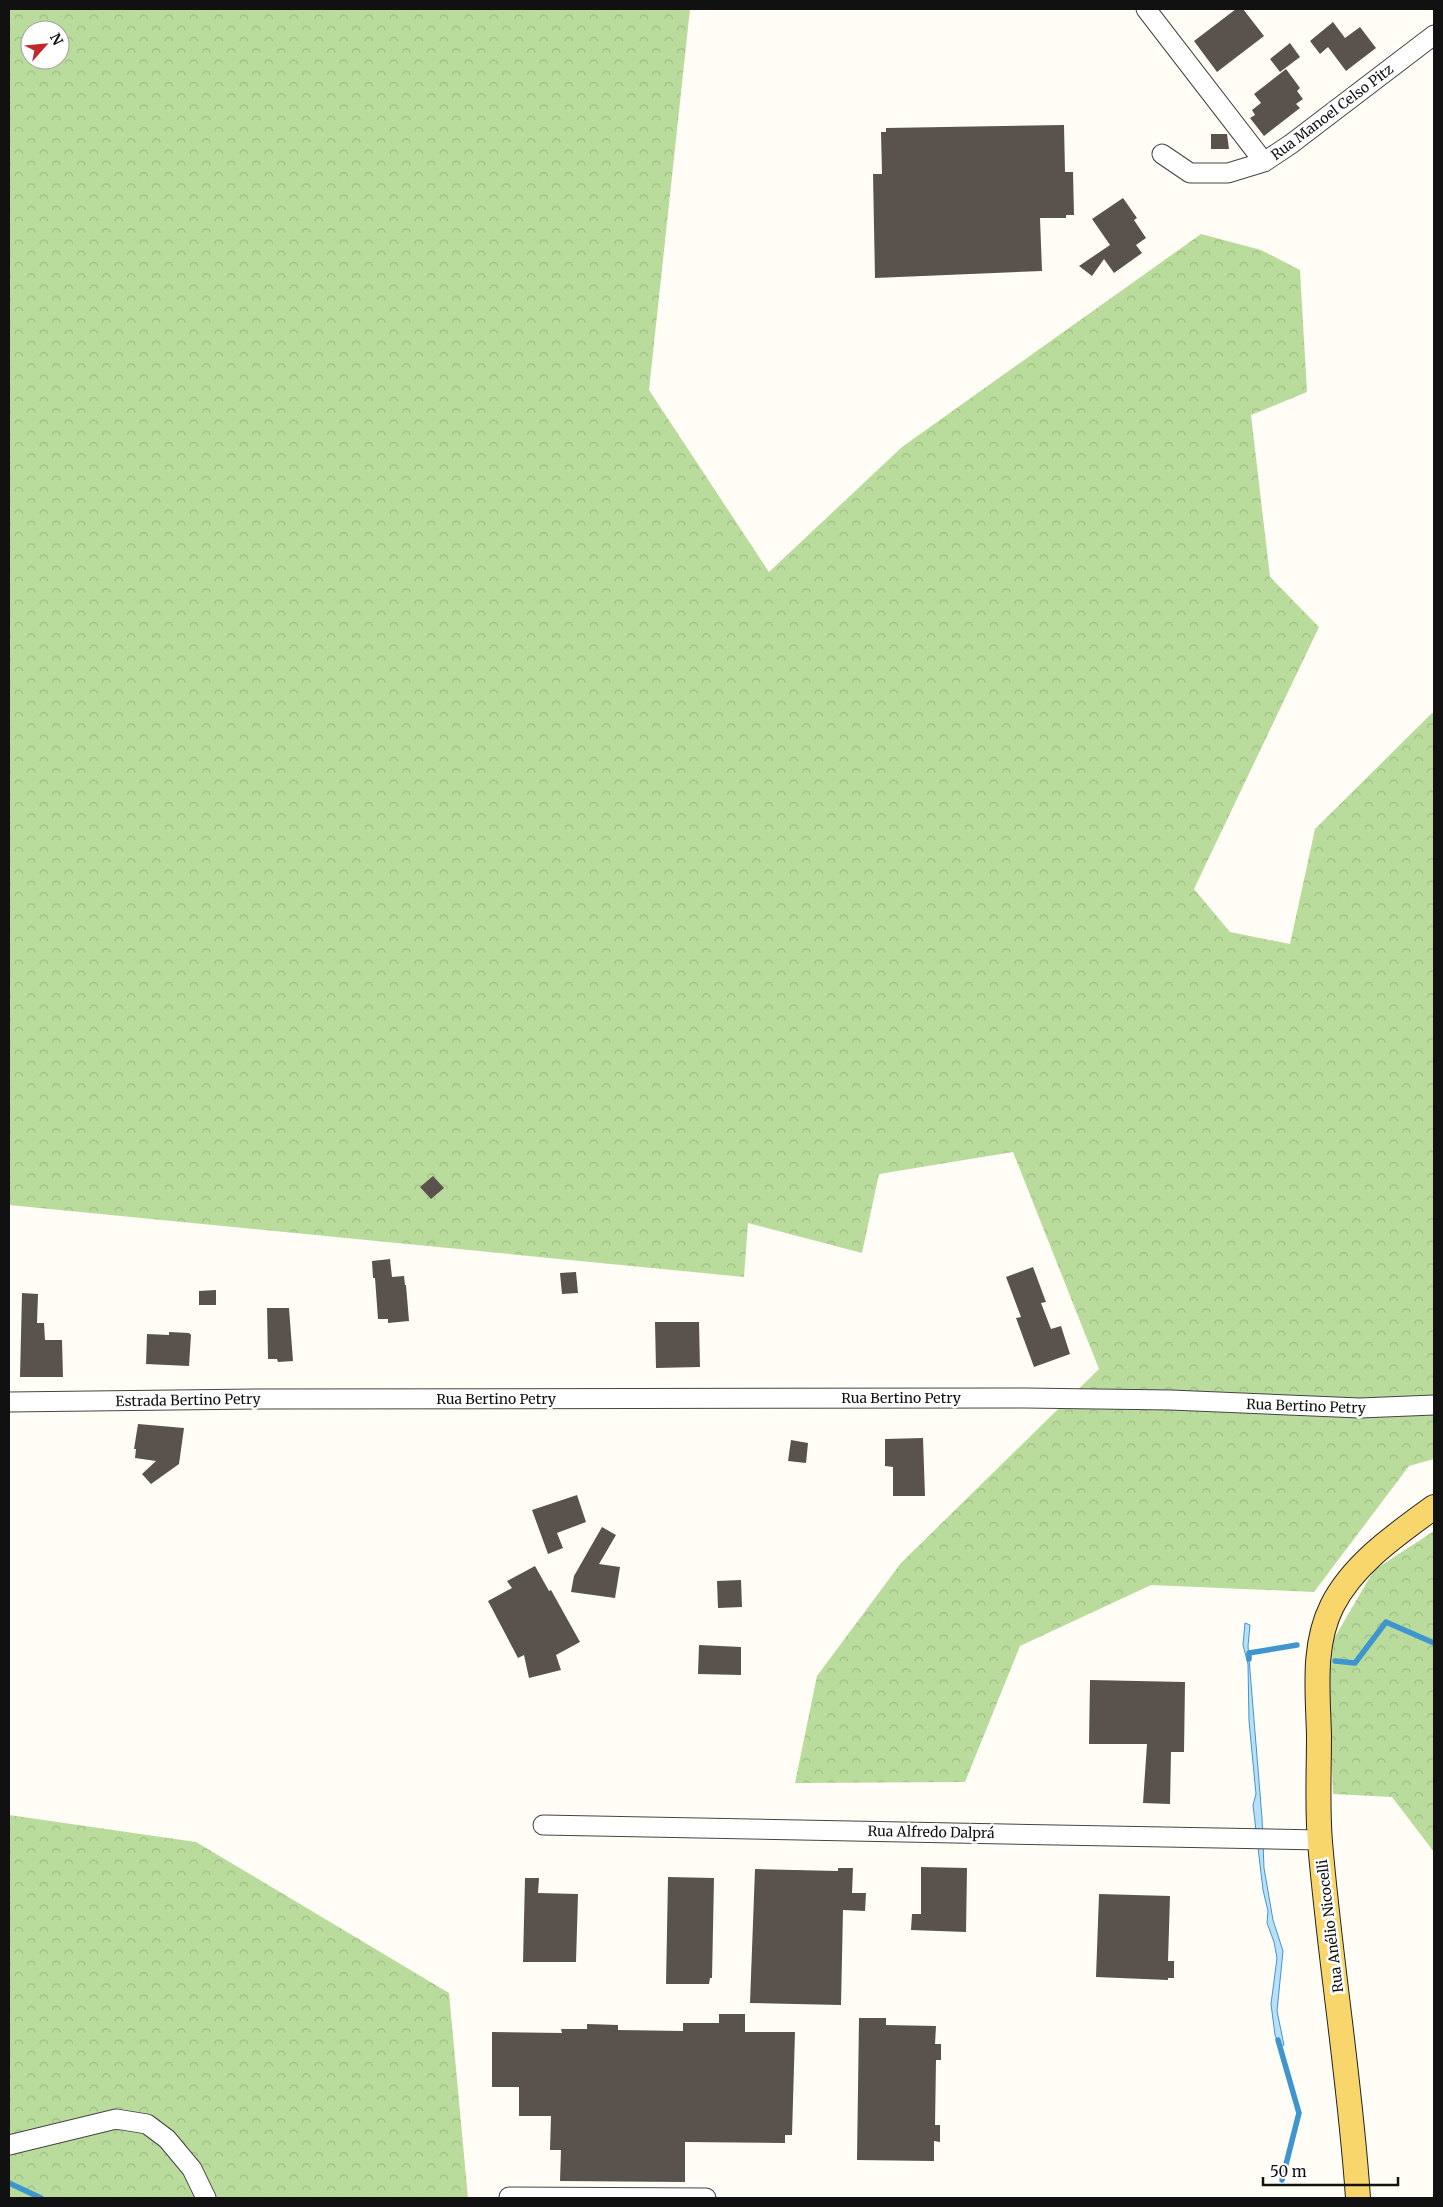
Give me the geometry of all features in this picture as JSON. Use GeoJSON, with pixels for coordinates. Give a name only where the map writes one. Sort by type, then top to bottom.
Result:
{"type":"FeatureCollection","features":[{"type":"Feature","properties":{"kind":"main road","name":"Rua Anélio Nicocelli"},"geometry":{"type":"LineString","coordinates":[[1358,2198],[1353,2125],[1320,1840],[1318,1654],[1332,1607],[1344,1587],[1359,1569],[1395,1535],[1434,1507]]}},
{"type":"Feature","properties":{"kind":"street","name":"Rua Manoel Celso Pitz"},"geometry":{"type":"LineString","coordinates":[[1146,9],[1264,162],[1291,144],[1434,35]]}},
{"type":"Feature","properties":{"kind":"street"},"geometry":{"type":"LineString","coordinates":[[1162,154],[1190,173],[1228,173],[1264,162]]}},
{"type":"Feature","properties":{"kind":"street","name":"Rua Bertino Petry"},"geometry":{"type":"LineString","coordinates":[[368,1399],[1025,1398],[1171,1400],[1360,1408],[1434,1406]]}},
{"type":"Feature","properties":{"kind":"street","name":"Estrada Bertino Petry"},"geometry":{"type":"LineString","coordinates":[[9,1402],[368,1399]]}},
{"type":"Feature","properties":{"kind":"street","name":"Rua Alfredo Dalprá"},"geometry":{"type":"LineString","coordinates":[[543,1824],[1320,1840]]}},
{"type":"Feature","properties":{"kind":"street"},"geometry":{"type":"LineString","coordinates":[[9,2145],[116,2119],[147,2124],[167,2138],[192,2169],[206,2198]]}},
{"type":"Feature","properties":{"kind":"street"},"geometry":{"type":"LineString","coordinates":[[509,2197],[706,2198]]}},
{"type":"Feature","properties":{"kind":"green space"},"geometry":{"type":"Polygon","coordinates":[[[9,9],[690,9],[649,390],[769,572],[902,447],[1201,234],[1261,250],[1300,270],[1307,392],[1251,415],[1270,577],[1319,627],[1194,889],[1230,932],[1290,944],[1315,829],[1432,713],[1434,714],[1434,1459],[1409,1466],[1314,1592],[1151,1585],[1020,1646],[965,1782],[795,1783],[817,1676],[901,1563],[1099,1369],[1013,1152],[879,1174],[862,1253],[748,1223],[744,1277],[9,1205],[9,9]]]}},
{"type":"Feature","properties":{"kind":"green space"},"geometry":{"type":"Polygon","coordinates":[[[1434,1531],[1434,1852],[1392,1797],[1333,1794],[1329,1647],[1374,1570],[1434,1531]]]}},
{"type":"Feature","properties":{"kind":"green space"},"geometry":{"type":"Polygon","coordinates":[[[9,1815],[196,1842],[449,1993],[468,2198],[9,2198],[9,1815]]]}},
{"type":"Feature","properties":{"kind":"water"},"geometry":{"type":"Polygon","coordinates":[[[1245,1623],[1250,1625],[1248,1646],[1262,1818],[1264,1868],[1273,1920],[1283,1951],[1277,2011],[1284,2045],[1280,2046],[1275,2035],[1271,2004],[1277,1958],[1274,1942],[1267,1923],[1268,1911],[1263,1890],[1253,1805],[1256,1794],[1249,1721],[1248,1664],[1243,1645],[1245,1623]]]}},
{"type":"Feature","properties":{"kind":"building"},"geometry":{"type":"Polygon","coordinates":[[[1236,9],[1243,9],[1264,36],[1217,72],[1194,41],[1236,9]]]}},
{"type":"Feature","properties":{"kind":"building"},"geometry":{"type":"Polygon","coordinates":[[[1333,22],[1345,38],[1360,27],[1376,48],[1346,71],[1328,47],[1320,54],[1310,41],[1333,22]]]}},
{"type":"Feature","properties":{"kind":"building"},"geometry":{"type":"Polygon","coordinates":[[[1290,43],[1300,57],[1280,72],[1270,59],[1290,43]]]}},
{"type":"Feature","properties":{"kind":"building"},"geometry":{"type":"Polygon","coordinates":[[[1286,69],[1300,88],[1297,91],[1303,99],[1296,104],[1300,108],[1264,136],[1250,118],[1255,115],[1252,110],[1261,103],[1254,94],[1286,69]]]}},
{"type":"Feature","properties":{"kind":"building"},"geometry":{"type":"Polygon","coordinates":[[[1064,125],[1065,172],[1073,172],[1074,215],[1066,215],[1066,218],[1040,218],[1042,271],[875,278],[873,174],[882,174],[881,132],[886,132],[886,128],[1064,125]]]}},
{"type":"Feature","properties":{"kind":"building"},"geometry":{"type":"Polygon","coordinates":[[[1211,134],[1227,134],[1229,149],[1211,149],[1211,134]]]}},
{"type":"Feature","properties":{"kind":"building"},"geometry":{"type":"Polygon","coordinates":[[[1123,198],[1137,218],[1134,220],[1146,238],[1136,245],[1142,253],[1114,273],[1104,259],[1092,276],[1079,266],[1110,245],[1092,219],[1123,198]]]}},
{"type":"Feature","properties":{"kind":"building"},"geometry":{"type":"Polygon","coordinates":[[[433,1176],[444,1188],[431,1199],[420,1187],[433,1176]]]}},
{"type":"Feature","properties":{"kind":"building"},"geometry":{"type":"Polygon","coordinates":[[[390,1259],[392,1277],[404,1276],[409,1321],[388,1323],[388,1319],[378,1319],[372,1261],[390,1259]]]}},
{"type":"Feature","properties":{"kind":"building"},"geometry":{"type":"Polygon","coordinates":[[[1033,1267],[1046,1302],[1041,1303],[1051,1329],[1061,1326],[1070,1354],[1034,1367],[1016,1318],[1021,1317],[1006,1277],[1033,1267]]]}},
{"type":"Feature","properties":{"kind":"building"},"geometry":{"type":"Polygon","coordinates":[[[576,1272],[578,1293],[562,1294],[560,1273],[576,1272]]]}},
{"type":"Feature","properties":{"kind":"building"},"geometry":{"type":"Polygon","coordinates":[[[216,1290],[216,1305],[199,1305],[199,1291],[216,1290]]]}},
{"type":"Feature","properties":{"kind":"building"},"geometry":{"type":"Polygon","coordinates":[[[22,1293],[38,1294],[37,1323],[44,1323],[45,1340],[62,1340],[63,1377],[20,1377],[22,1293]]]}},
{"type":"Feature","properties":{"kind":"building"},"geometry":{"type":"Polygon","coordinates":[[[267,1308],[289,1308],[293,1361],[278,1362],[277,1359],[268,1359],[267,1308]]]}},
{"type":"Feature","properties":{"kind":"building"},"geometry":{"type":"Polygon","coordinates":[[[655,1322],[699,1322],[700,1367],[656,1368],[655,1322]]]}},
{"type":"Feature","properties":{"kind":"building"},"geometry":{"type":"Polygon","coordinates":[[[169,1332],[189,1333],[191,1335],[189,1366],[146,1364],[147,1334],[169,1335],[169,1332]]]}},
{"type":"Feature","properties":{"kind":"building"},"geometry":{"type":"Polygon","coordinates":[[[138,1424],[184,1428],[179,1464],[151,1484],[142,1474],[156,1461],[135,1458],[136,1449],[134,1449],[138,1424]]]}},
{"type":"Feature","properties":{"kind":"building"},"geometry":{"type":"Polygon","coordinates":[[[923,1438],[925,1496],[893,1496],[893,1467],[885,1466],[885,1439],[923,1438]]]}},
{"type":"Feature","properties":{"kind":"building"},"geometry":{"type":"Polygon","coordinates":[[[791,1440],[808,1443],[806,1463],[788,1461],[791,1440]]]}},
{"type":"Feature","properties":{"kind":"building"},"geometry":{"type":"Polygon","coordinates":[[[577,1495],[586,1522],[557,1533],[563,1548],[548,1554],[532,1510],[577,1495]]]}},
{"type":"Feature","properties":{"kind":"building"},"geometry":{"type":"Polygon","coordinates":[[[602,1527],[616,1535],[599,1564],[620,1567],[615,1598],[571,1592],[574,1576],[602,1527]]]}},
{"type":"Feature","properties":{"kind":"building"},"geometry":{"type":"Polygon","coordinates":[[[535,1566],[549,1591],[551,1590],[580,1642],[556,1655],[561,1670],[529,1678],[524,1655],[518,1658],[488,1601],[512,1588],[507,1581],[535,1566]]]}},
{"type":"Feature","properties":{"kind":"building"},"geometry":{"type":"Polygon","coordinates":[[[741,1580],[742,1607],[718,1608],[717,1581],[741,1580]]]}},
{"type":"Feature","properties":{"kind":"building"},"geometry":{"type":"Polygon","coordinates":[[[699,1645],[741,1647],[741,1675],[698,1674],[699,1645]]]}},
{"type":"Feature","properties":{"kind":"building"},"geometry":{"type":"Polygon","coordinates":[[[1090,1680],[1185,1682],[1184,1752],[1171,1752],[1170,1804],[1143,1803],[1147,1744],[1089,1744],[1090,1680]]]}},
{"type":"Feature","properties":{"kind":"building"},"geometry":{"type":"Polygon","coordinates":[[[921,1867],[967,1868],[966,1932],[911,1930],[912,1914],[921,1914],[921,1867]]]}},
{"type":"Feature","properties":{"kind":"building"},"geometry":{"type":"Polygon","coordinates":[[[838,1868],[853,1868],[852,1893],[866,1893],[865,1911],[843,1910],[841,2005],[750,2003],[755,1869],[838,1871],[838,1868]]]}},
{"type":"Feature","properties":{"kind":"building"},"geometry":{"type":"Polygon","coordinates":[[[668,1877],[714,1878],[712,1978],[710,1978],[709,1984],[666,1984],[668,1877]]]}},
{"type":"Feature","properties":{"kind":"building"},"geometry":{"type":"Polygon","coordinates":[[[525,1878],[539,1878],[538,1893],[578,1894],[576,1962],[523,1962],[525,1878]]]}},
{"type":"Feature","properties":{"kind":"building"},"geometry":{"type":"Polygon","coordinates":[[[1099,1894],[1170,1896],[1168,1961],[1174,1961],[1174,1978],[1168,1978],[1168,1980],[1096,1977],[1099,1894]]]}},
{"type":"Feature","properties":{"kind":"building"},"geometry":{"type":"Polygon","coordinates":[[[719,2014],[745,2014],[745,2032],[795,2032],[792,2135],[785,2135],[785,2143],[685,2142],[685,2182],[560,2181],[561,2150],[550,2150],[551,2116],[519,2116],[519,2087],[492,2087],[492,2032],[562,2033],[561,2029],[587,2029],[587,2024],[618,2025],[618,2030],[683,2031],[683,2023],[719,2023],[719,2014]]]}},
{"type":"Feature","properties":{"kind":"building"},"geometry":{"type":"Polygon","coordinates":[[[859,2018],[886,2018],[886,2025],[936,2026],[935,2044],[941,2044],[941,2060],[936,2060],[935,2125],[940,2125],[940,2142],[934,2141],[934,2161],[857,2160],[859,2018]]]}},
{"type":"Feature","properties":{"kind":"waterway"},"geometry":{"type":"LineString","coordinates":[[1335,1661],[1355,1663],[1386,1622],[1434,1643]]}},
{"type":"Feature","properties":{"kind":"waterway"},"geometry":{"type":"LineString","coordinates":[[1249,1659],[1249,1653],[1297,1645]]}},
{"type":"Feature","properties":{"kind":"waterway"},"geometry":{"type":"LineString","coordinates":[[1278,2040],[1299,2113],[1282,2180]]}},
{"type":"Feature","properties":{"kind":"waterway"},"geometry":{"type":"LineString","coordinates":[[9,2183],[41,2198]]}}]}
